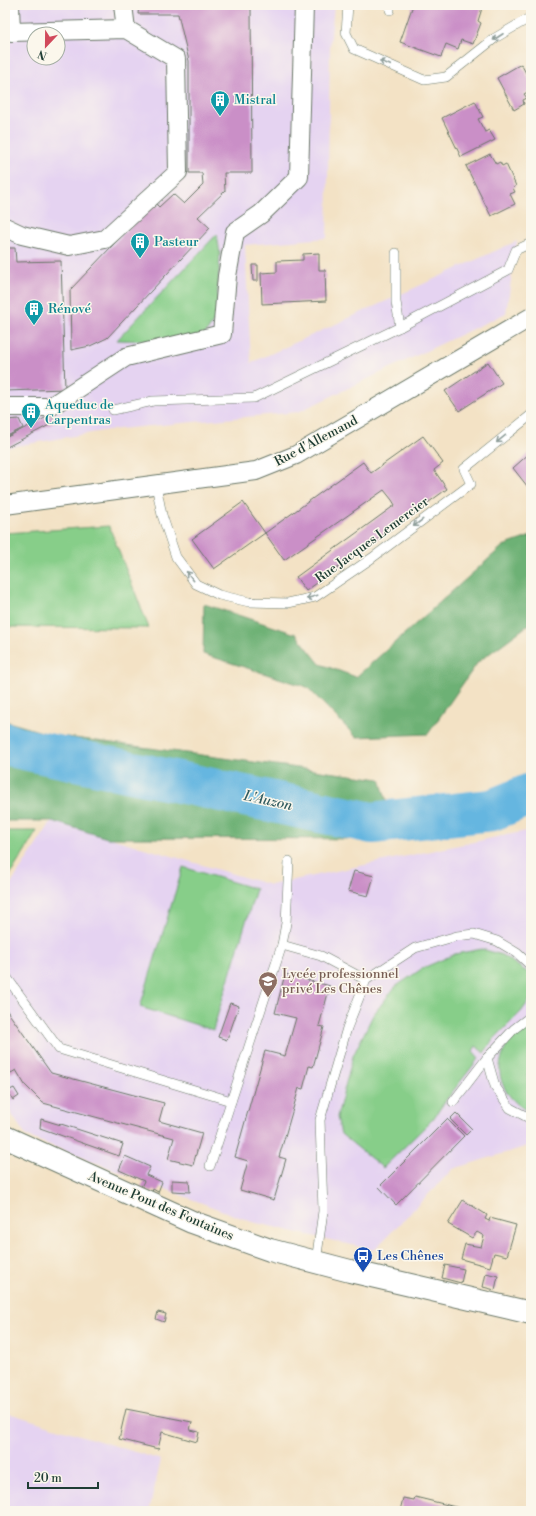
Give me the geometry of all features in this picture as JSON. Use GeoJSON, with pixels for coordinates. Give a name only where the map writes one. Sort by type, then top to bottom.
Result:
{"type":"FeatureCollection","features":[{"type":"Feature","properties":{"kind":"main road","name":"Avenue Pont des Fontaines"},"geometry":{"type":"LineString","coordinates":[[5,1137],[192,1222],[270,1250],[531,1313]]}},
{"type":"Feature","properties":{"kind":"street"},"geometry":{"type":"LineString","coordinates":[[5,227],[22,235],[69,246],[105,239],[178,172],[176,59],[126,29],[8,36],[10,5]]}},
{"type":"Feature","properties":{"kind":"street"},"geometry":{"type":"LineString","coordinates":[[123,5],[126,29]]}},
{"type":"Feature","properties":{"kind":"street"},"geometry":{"type":"LineString","coordinates":[[5,407],[50,407],[126,357],[222,334],[226,276],[235,232],[261,214],[299,177],[304,5]]}},
{"type":"Feature","properties":{"kind":"street","name":"Rue d'Allemand"},"geometry":{"type":"LineString","coordinates":[[5,505],[256,471],[296,455],[531,317]]}},
{"type":"Feature","properties":{"kind":"lane"},"geometry":{"type":"LineString","coordinates":[[348,5],[346,33],[354,49],[424,80],[446,77],[495,38],[531,17]]}},
{"type":"Feature","properties":{"kind":"lane"},"geometry":{"type":"LineString","coordinates":[[113,410],[153,401],[254,398],[400,327],[508,270],[516,250],[531,243]]}},
{"type":"Feature","properties":{"kind":"lane"},"geometry":{"type":"LineString","coordinates":[[396,253],[396,302],[400,327]]}},
{"type":"Feature","properties":{"kind":"lane","name":"Rue Jacques Lemercier"},"geometry":{"type":"LineString","coordinates":[[156,485],[162,515],[176,557],[196,584],[220,595],[249,602],[288,603],[315,597],[372,558],[471,484],[464,469],[531,415]]}},
{"type":"Feature","properties":{"kind":"lane"},"geometry":{"type":"LineString","coordinates":[[210,1166],[282,944],[286,924],[289,861]]}},
{"type":"Feature","properties":{"kind":"lane"},"geometry":{"type":"LineString","coordinates":[[316,1262],[323,1211],[320,1120],[347,1028],[366,980],[415,948],[457,936],[474,934],[497,941],[517,953],[531,966]]}},
{"type":"Feature","properties":{"kind":"lane"},"geometry":{"type":"LineString","coordinates":[[282,944],[321,956],[366,980]]}},
{"type":"Feature","properties":{"kind":"lane"},"geometry":{"type":"LineString","coordinates":[[5,975],[59,1049],[231,1101]]}},
{"type":"Feature","properties":{"kind":"lane"},"geometry":{"type":"LineString","coordinates":[[453,1102],[488,1058],[514,1030],[531,1016]]}},
{"type":"Feature","properties":{"kind":"lane"},"geometry":{"type":"LineString","coordinates":[[488,1058],[496,1086],[510,1108],[531,1118]]}},
{"type":"Feature","properties":{"kind":"shaded area"},"geometry":{"type":"Polygon","coordinates":[[[5,5],[334,5],[330,46],[327,238],[245,245],[251,363],[517,241],[506,313],[298,412],[108,430],[5,448],[5,5]]]}},
{"type":"Feature","properties":{"kind":"shaded area","name":"Lycée professionnel privé Les Chênes"},"geometry":{"type":"Polygon","coordinates":[[[52,821],[270,885],[531,830],[531,1145],[453,1169],[374,1250],[252,1222],[26,1136],[5,1104],[5,893],[52,821]]]}},
{"type":"Feature","properties":{"kind":"shaded area"},"geometry":{"type":"Polygon","coordinates":[[[5,1412],[161,1460],[149,1511],[5,1511],[5,1412]]]}},
{"type":"Feature","properties":{"kind":"green space"},"geometry":{"type":"Polygon","coordinates":[[[217,234],[220,254],[216,318],[205,334],[186,339],[152,341],[117,340],[217,234]]]}},
{"type":"Feature","properties":{"kind":"green space"},"geometry":{"type":"Polygon","coordinates":[[[109,526],[149,628],[5,627],[5,533],[109,526]]]}},
{"type":"Feature","properties":{"kind":"green space"},"geometry":{"type":"Polygon","coordinates":[[[531,536],[531,623],[478,662],[428,734],[356,737],[307,687],[203,654],[204,604],[296,634],[320,664],[356,677],[503,546],[531,536]]]}},
{"type":"Feature","properties":{"kind":"green space"},"geometry":{"type":"Polygon","coordinates":[[[5,721],[52,735],[380,779],[398,839],[107,838],[52,821],[5,821],[5,721]]]}},
{"type":"Feature","properties":{"kind":"green space"},"geometry":{"type":"Polygon","coordinates":[[[5,831],[37,831],[5,883],[5,831]]]}},
{"type":"Feature","properties":{"kind":"green space"},"geometry":{"type":"Polygon","coordinates":[[[183,867],[256,889],[213,1030],[140,1007],[183,867]]]}},
{"type":"Feature","properties":{"kind":"green space"},"geometry":{"type":"Polygon","coordinates":[[[482,949],[502,955],[530,974],[531,998],[521,1012],[493,1040],[484,1053],[476,1046],[473,1051],[479,1058],[433,1119],[383,1168],[341,1134],[337,1117],[353,1056],[373,1015],[395,987],[423,968],[455,954],[482,949]]]}},
{"type":"Feature","properties":{"kind":"green space"},"geometry":{"type":"Polygon","coordinates":[[[531,1025],[531,1072],[526,1076],[531,1081],[531,1113],[509,1096],[501,1080],[500,1063],[508,1043],[531,1025]]]}},
{"type":"Feature","properties":{"kind":"building"},"geometry":{"type":"Polygon","coordinates":[[[139,5],[251,5],[252,173],[224,173],[225,191],[198,217],[210,228],[107,338],[90,346],[71,350],[70,290],[154,202],[159,207],[173,194],[184,204],[203,185],[202,173],[189,173],[189,61],[178,14],[138,14],[139,5]]]}},
{"type":"Feature","properties":{"kind":"building"},"geometry":{"type":"Polygon","coordinates":[[[413,5],[483,5],[478,21],[481,23],[473,44],[461,40],[458,49],[446,44],[441,57],[400,42],[413,5]]]}},
{"type":"Feature","properties":{"kind":"building"},"geometry":{"type":"Polygon","coordinates":[[[521,64],[531,82],[531,90],[524,94],[527,98],[523,100],[524,104],[514,110],[497,78],[521,64]]]}},
{"type":"Feature","properties":{"kind":"building"},"geometry":{"type":"Polygon","coordinates":[[[475,101],[483,117],[478,119],[485,132],[489,130],[495,140],[461,157],[442,118],[475,101]]]}},
{"type":"Feature","properties":{"kind":"building"},"geometry":{"type":"Polygon","coordinates":[[[490,154],[496,164],[500,162],[502,166],[506,164],[516,186],[513,188],[515,192],[510,194],[515,204],[491,216],[466,166],[490,154]]]}},
{"type":"Feature","properties":{"kind":"building","name":"Rénové"},"geometry":{"type":"Polygon","coordinates":[[[5,248],[15,248],[16,262],[61,261],[65,389],[5,391],[5,248]]]}},
{"type":"Feature","properties":{"kind":"building"},"geometry":{"type":"Polygon","coordinates":[[[319,253],[319,270],[325,270],[326,301],[262,304],[261,273],[277,272],[277,261],[303,260],[303,254],[319,253]]]}},
{"type":"Feature","properties":{"kind":"building"},"geometry":{"type":"Polygon","coordinates":[[[252,265],[258,265],[258,281],[253,281],[252,265]]]}},
{"type":"Feature","properties":{"kind":"building"},"geometry":{"type":"Polygon","coordinates":[[[488,362],[502,383],[459,411],[445,391],[488,362]]]}},
{"type":"Feature","properties":{"kind":"building","name":"Aqueduc de Carpentras"},"geometry":{"type":"Polygon","coordinates":[[[51,415],[57,421],[5,448],[5,438],[51,415]]]}},
{"type":"Feature","properties":{"kind":"building"},"geometry":{"type":"Polygon","coordinates":[[[19,419],[23,428],[5,437],[5,420],[19,419]]]}},
{"type":"Feature","properties":{"kind":"building"},"geometry":{"type":"Polygon","coordinates":[[[423,436],[443,463],[434,470],[447,489],[306,591],[296,577],[395,505],[392,500],[384,490],[284,560],[265,533],[363,462],[371,473],[423,436]]]}},
{"type":"Feature","properties":{"kind":"building"},"geometry":{"type":"Polygon","coordinates":[[[531,452],[531,491],[513,468],[531,452]]]}},
{"type":"Feature","properties":{"kind":"building"},"geometry":{"type":"Polygon","coordinates":[[[243,502],[265,533],[214,569],[192,539],[243,502]]]}},
{"type":"Feature","properties":{"kind":"building"},"geometry":{"type":"Polygon","coordinates":[[[354,871],[374,876],[368,896],[348,891],[354,871]]]}},
{"type":"Feature","properties":{"kind":"building"},"geometry":{"type":"Polygon","coordinates":[[[285,974],[330,986],[319,1026],[324,1027],[313,1067],[309,1066],[303,1089],[299,1088],[279,1157],[286,1159],[274,1200],[240,1190],[248,1161],[235,1157],[265,1051],[285,1056],[296,1018],[275,1013],[285,974]]]}},
{"type":"Feature","properties":{"kind":"building"},"geometry":{"type":"Polygon","coordinates":[[[230,1003],[239,1006],[227,1040],[218,1037],[230,1003]]]}},
{"type":"Feature","properties":{"kind":"building"},"geometry":{"type":"Polygon","coordinates":[[[5,1008],[51,1073],[164,1103],[159,1121],[202,1133],[193,1165],[168,1159],[174,1138],[43,1103],[25,1085],[16,1070],[11,1073],[5,1065],[5,1008]]]}},
{"type":"Feature","properties":{"kind":"building"},"geometry":{"type":"Polygon","coordinates":[[[14,1088],[19,1096],[13,1100],[8,1091],[14,1088]]]}},
{"type":"Feature","properties":{"kind":"building"},"geometry":{"type":"Polygon","coordinates":[[[456,1113],[472,1129],[466,1135],[450,1119],[456,1113]]]}},
{"type":"Feature","properties":{"kind":"building"},"geometry":{"type":"Polygon","coordinates":[[[41,1119],[123,1144],[119,1156],[40,1128],[41,1119]]]}},
{"type":"Feature","properties":{"kind":"building"},"geometry":{"type":"Polygon","coordinates":[[[447,1119],[464,1136],[396,1205],[379,1187],[447,1119]]]}},
{"type":"Feature","properties":{"kind":"building"},"geometry":{"type":"Polygon","coordinates":[[[125,1156],[150,1167],[146,1175],[162,1182],[158,1192],[153,1189],[152,1192],[141,1187],[144,1181],[119,1170],[125,1156]]]}},
{"type":"Feature","properties":{"kind":"building"},"geometry":{"type":"Polygon","coordinates":[[[172,1180],[189,1181],[190,1192],[172,1191],[172,1180]]]}},
{"type":"Feature","properties":{"kind":"building"},"geometry":{"type":"Polygon","coordinates":[[[463,1200],[487,1215],[485,1219],[489,1221],[490,1218],[516,1225],[507,1256],[494,1253],[490,1267],[461,1259],[465,1244],[481,1247],[484,1236],[477,1232],[472,1238],[448,1224],[463,1200]]]}},
{"type":"Feature","properties":{"kind":"building"},"geometry":{"type":"Polygon","coordinates":[[[445,1265],[464,1269],[461,1283],[442,1278],[445,1265]]]}},
{"type":"Feature","properties":{"kind":"building"},"geometry":{"type":"Polygon","coordinates":[[[486,1273],[498,1276],[495,1290],[483,1287],[486,1273]]]}},
{"type":"Feature","properties":{"kind":"building"},"geometry":{"type":"Polygon","coordinates":[[[158,1312],[166,1314],[164,1322],[156,1319],[158,1312]]]}},
{"type":"Feature","properties":{"kind":"building"},"geometry":{"type":"Polygon","coordinates":[[[126,1409],[192,1422],[190,1430],[199,1432],[197,1442],[162,1432],[158,1449],[119,1439],[126,1409]]]}},
{"type":"Feature","properties":{"kind":"building"},"geometry":{"type":"Polygon","coordinates":[[[415,1497],[468,1511],[400,1511],[403,1498],[414,1500],[415,1497]]]}},
{"type":"Feature","properties":{"kind":"waterway","name":"L'Auzon"},"geometry":{"type":"LineString","coordinates":[[5,743],[19,748],[372,823],[492,810],[531,794]]}},
{"type":"Feature","properties":{"kind":"place","name":"Mistral"},"geometry":{"type":"Point","coordinates":[220,117]}},
{"type":"Feature","properties":{"kind":"place","name":"Pasteur"},"geometry":{"type":"Point","coordinates":[140,259]}},
{"type":"Feature","properties":{"kind":"place","name":"Rénové"},"geometry":{"type":"Point","coordinates":[34,326]}},
{"type":"Feature","properties":{"kind":"place","name":"Aqueduc de Carpentras"},"geometry":{"type":"Point","coordinates":[31,429]}},
{"type":"Feature","properties":{"kind":"place","name":"Lycée professionnel privé Les Chênes"},"geometry":{"type":"Point","coordinates":[268,998]}},
{"type":"Feature","properties":{"kind":"place","name":"Les Chênes"},"geometry":{"type":"Point","coordinates":[363,1273]}}]}
